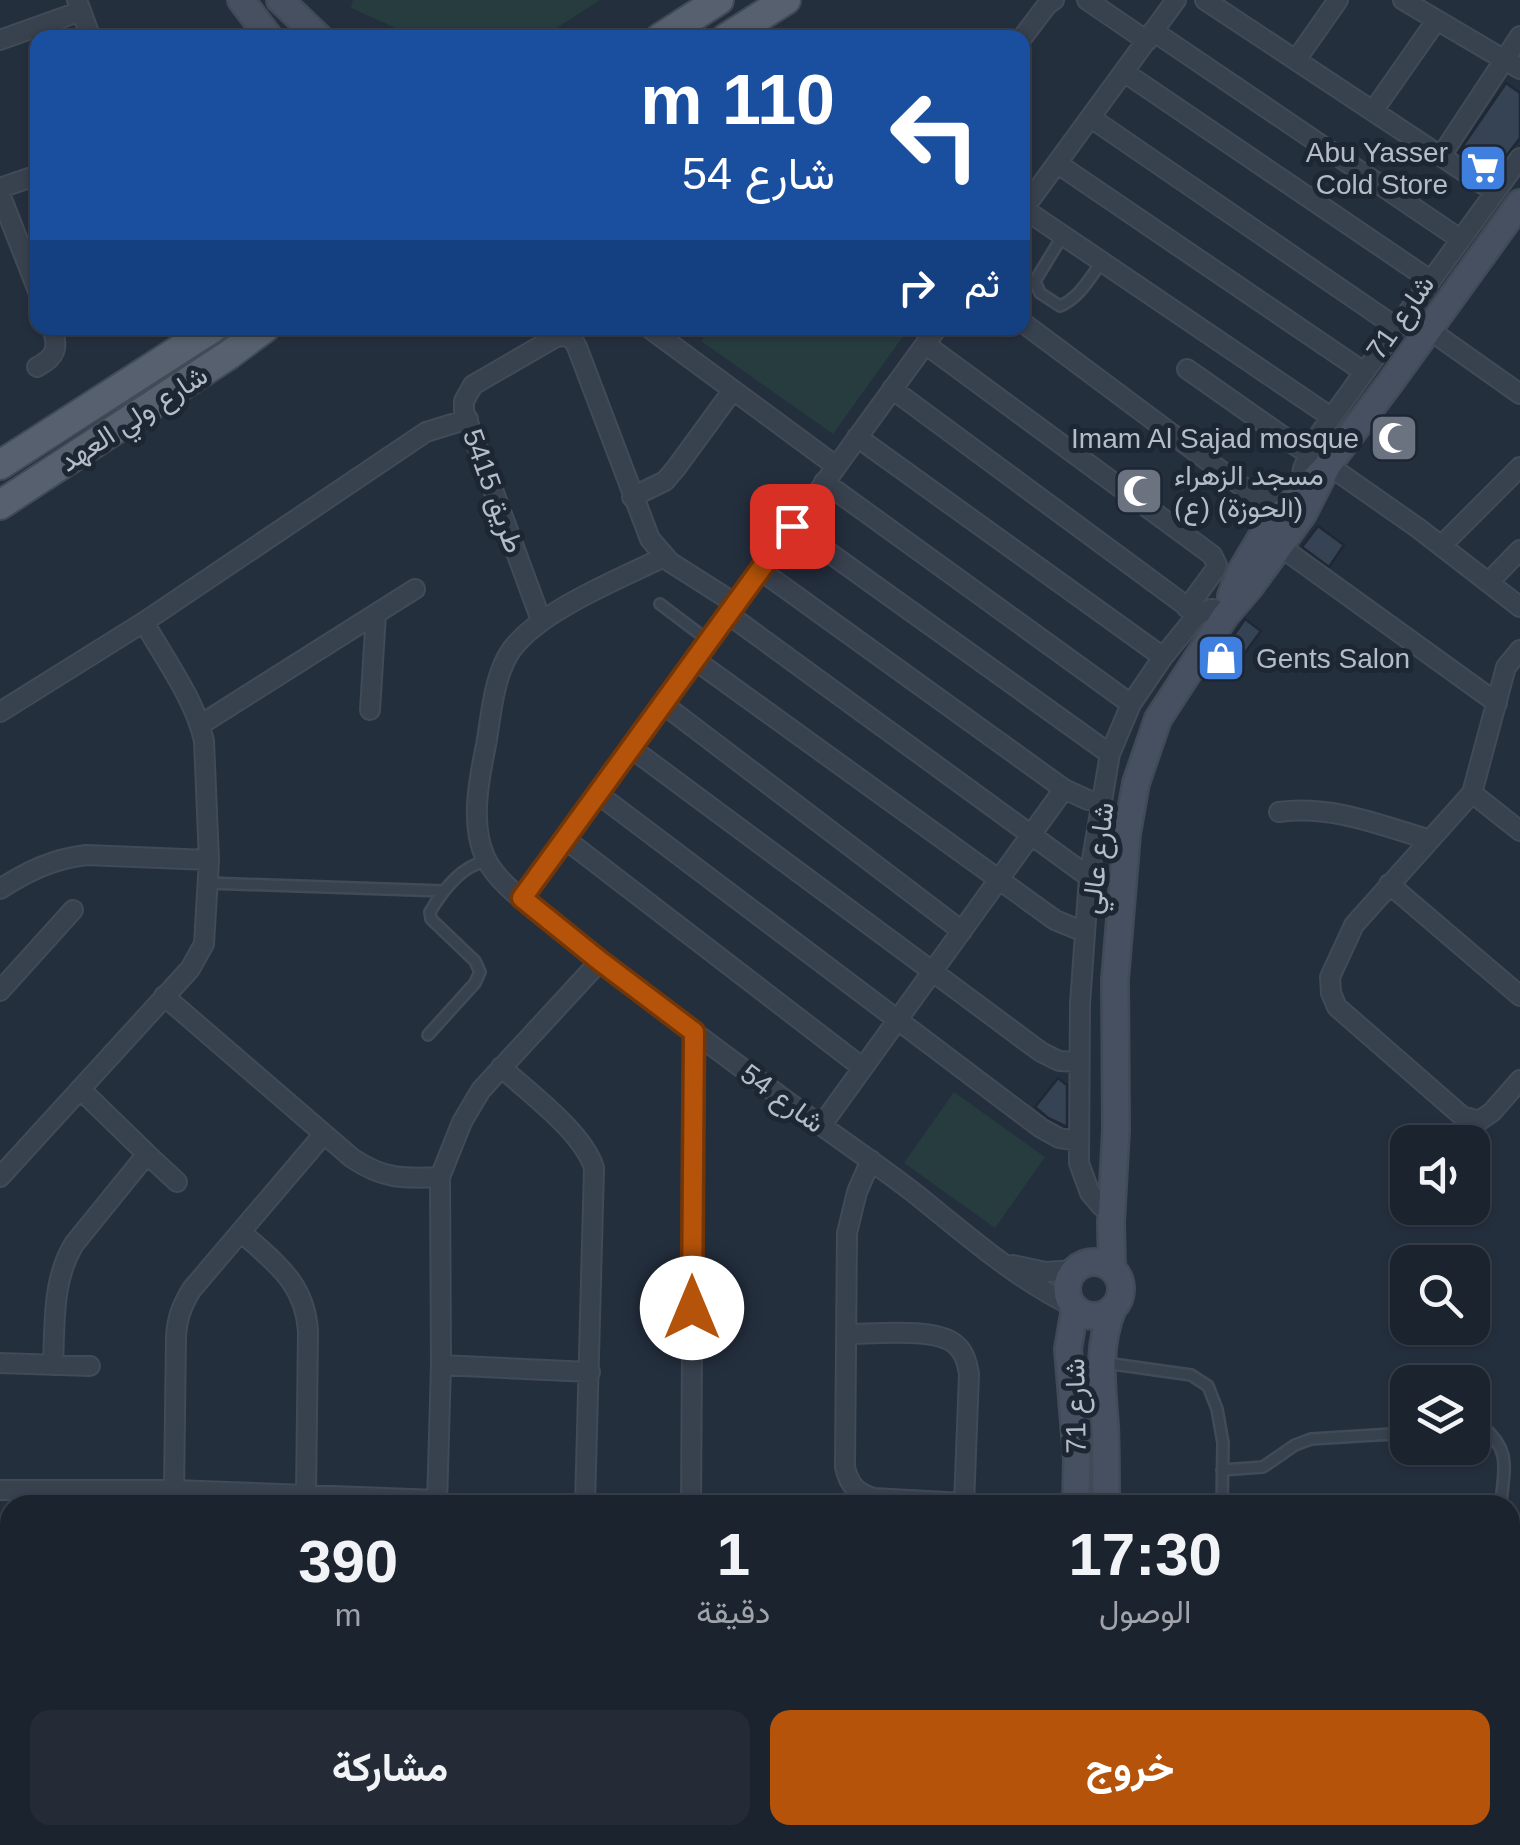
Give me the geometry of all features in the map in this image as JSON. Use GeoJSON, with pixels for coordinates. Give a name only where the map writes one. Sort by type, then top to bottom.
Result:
{"type":"FeatureCollection","features":[{"type":"Feature","properties":{"kind":"main road"},"geometry":{"type":"LineString","coordinates":[[672,30],[719,0]]}},
{"type":"Feature","properties":{"kind":"main road"},"geometry":{"type":"LineString","coordinates":[[739,30],[786,0]]}},
{"type":"Feature","properties":{"kind":"main road","name":"شارع ولي العهد"},"geometry":{"type":"LineString","coordinates":[[0,465],[201,335]]}},
{"type":"Feature","properties":{"kind":"main road","name":"شارع ولي العهد"},"geometry":{"type":"LineString","coordinates":[[0,506],[256,335]]}},
{"type":"Feature","properties":{"kind":"street"},"geometry":{"type":"LineString","coordinates":[[241,0],[264,30]]}},
{"type":"Feature","properties":{"kind":"street"},"geometry":{"type":"LineString","coordinates":[[280,0],[312,30]]}},
{"type":"Feature","properties":{"kind":"street"},"geometry":{"type":"LineString","coordinates":[[1028,30],[1046,4],[1054,0]]}},
{"type":"Feature","properties":{"kind":"street"},"geometry":{"type":"LineString","coordinates":[[1087,0],[1150,36],[1460,239]]}},
{"type":"Feature","properties":{"kind":"street"},"geometry":{"type":"LineString","coordinates":[[1030,201],[1176,0]]}},
{"type":"Feature","properties":{"kind":"street"},"geometry":{"type":"LineString","coordinates":[[1205,0],[1495,192]]}},
{"type":"Feature","properties":{"kind":"street"},"geometry":{"type":"LineString","coordinates":[[1296,60],[1338,0]]}},
{"type":"Feature","properties":{"kind":"street"},"geometry":{"type":"LineString","coordinates":[[1403,0],[1512,64]]}},
{"type":"Feature","properties":{"kind":"street"},"geometry":{"type":"LineString","coordinates":[[0,40],[79,5],[88,30]]}},
{"type":"Feature","properties":{"kind":"street"},"geometry":{"type":"LineString","coordinates":[[1373,111],[1436,22]]}},
{"type":"Feature","properties":{"kind":"street"},"geometry":{"type":"LineString","coordinates":[[1441,156],[1512,64],[1520,36]]}},
{"type":"Feature","properties":{"kind":"street"},"geometry":{"type":"LineString","coordinates":[[1124,72],[1430,280]]}},
{"type":"Feature","properties":{"kind":"street"},"geometry":{"type":"LineString","coordinates":[[1091,118],[1396,327]]}},
{"type":"Feature","properties":{"kind":"street"},"geometry":{"type":"LineString","coordinates":[[1318,460],[1313,443],[1520,158]]}},
{"type":"Feature","properties":{"kind":"street"},"geometry":{"type":"LineString","coordinates":[[1058,164],[1364,372]]}},
{"type":"Feature","properties":{"kind":"street"},"geometry":{"type":"LineString","coordinates":[[30,178],[0,191],[30,270]]}},
{"type":"Feature","properties":{"kind":"street","name":"شارع 71"},"geometry":{"type":"LineString","coordinates":[[1318,460],[1348,439],[1520,203]]}},
{"type":"Feature","properties":{"kind":"street"},"geometry":{"type":"LineString","coordinates":[[1030,214],[1334,414],[1348,439]]}},
{"type":"Feature","properties":{"kind":"street"},"geometry":{"type":"LineString","coordinates":[[1030,328],[1244,488],[1258,497],[1295,508]]}},
{"type":"Feature","properties":{"kind":"street"},"geometry":{"type":"LineString","coordinates":[[1428,329],[1520,394]]}},
{"type":"Feature","properties":{"kind":"street"},"geometry":{"type":"LineString","coordinates":[[37,368],[55,353],[54,335]]}},
{"type":"Feature","properties":{"kind":"street","name":"طريق 5415"},"geometry":{"type":"LineString","coordinates":[[540,620],[464,401],[474,385],[565,335],[577,347],[632,497],[650,539],[664,556],[1090,878]]}},
{"type":"Feature","properties":{"kind":"street"},"geometry":{"type":"LineString","coordinates":[[658,335],[836,466]]}},
{"type":"Feature","properties":{"kind":"street"},"geometry":{"type":"LineString","coordinates":[[522,898],[931,335]]}},
{"type":"Feature","properties":{"kind":"street"},"geometry":{"type":"LineString","coordinates":[[924,344],[1212,555],[1217,565],[1163,658],[1131,704],[1110,754],[1101,802],[1084,932],[1078,1141],[1083,1179],[1101,1206]]}},
{"type":"Feature","properties":{"kind":"street"},"geometry":{"type":"LineString","coordinates":[[1187,369],[1442,546],[1520,607]]}},
{"type":"Feature","properties":{"kind":"street"},"geometry":{"type":"LineString","coordinates":[[892,389],[1192,611],[1218,610],[1225,616]]}},
{"type":"Feature","properties":{"kind":"street"},"geometry":{"type":"LineString","coordinates":[[632,497],[665,481],[733,390]]}},
{"type":"Feature","properties":{"kind":"street"},"geometry":{"type":"LineString","coordinates":[[0,712],[144,622],[426,432],[468,419]]}},
{"type":"Feature","properties":{"kind":"street"},"geometry":{"type":"LineString","coordinates":[[857,437],[1163,658]]}},
{"type":"Feature","properties":{"kind":"street","name":"شارع عالي"},"geometry":{"type":"LineString","coordinates":[[1112,1268],[1115,980],[1127,834],[1136,784],[1158,720],[1225,616],[1240,572],[1295,508],[1318,460]]}},
{"type":"Feature","properties":{"kind":"street"},"geometry":{"type":"LineString","coordinates":[[1442,546],[1520,468]]}},
{"type":"Feature","properties":{"kind":"street"},"geometry":{"type":"LineString","coordinates":[[824,482],[1131,704]]}},
{"type":"Feature","properties":{"kind":"street"},"geometry":{"type":"LineString","coordinates":[[1244,488],[1273,538],[1497,703]]}},
{"type":"Feature","properties":{"kind":"street"},"geometry":{"type":"LineString","coordinates":[[792,526],[1110,754]]}},
{"type":"Feature","properties":{"kind":"street"},"geometry":{"type":"LineString","coordinates":[[1490,582],[1520,550]]}},
{"type":"Feature","properties":{"kind":"street"},"geometry":{"type":"LineString","coordinates":[[487,862],[480,844],[480,774],[506,658],[540,620],[664,556]]}},
{"type":"Feature","properties":{"kind":"street"},"geometry":{"type":"LineString","coordinates":[[760,570],[1064,789],[1101,802]]}},
{"type":"Feature","properties":{"kind":"street"},"geometry":{"type":"LineString","coordinates":[[200,724],[415,589]]}},
{"type":"Feature","properties":{"kind":"street"},"geometry":{"type":"LineString","coordinates":[[370,710],[376,614]]}},
{"type":"Feature","properties":{"kind":"street"},"geometry":{"type":"LineString","coordinates":[[0,1177],[190,969],[204,944],[208,860],[204,741],[200,724],[144,622]]}},
{"type":"Feature","properties":{"kind":"street"},"geometry":{"type":"LineString","coordinates":[[1520,650],[1506,668],[1472,793],[1354,925],[1330,977],[1336,1006],[1462,1116],[1479,1121],[1520,1080]]}},
{"type":"Feature","properties":{"kind":"street"},"geometry":{"type":"LineString","coordinates":[[695,660],[1054,920],[1084,932]]}},
{"type":"Feature","properties":{"kind":"street"},"geometry":{"type":"LineString","coordinates":[[663,704],[962,931]]}},
{"type":"Feature","properties":{"kind":"street"},"geometry":{"type":"LineString","coordinates":[[631,748],[1041,1052],[1060,1061],[1079,1062]]}},
{"type":"Feature","properties":{"kind":"street"},"geometry":{"type":"LineString","coordinates":[[821,1126],[1064,789]]}},
{"type":"Feature","properties":{"kind":"street"},"geometry":{"type":"LineString","coordinates":[[1472,793],[1520,831]]}},
{"type":"Feature","properties":{"kind":"street"},"geometry":{"type":"LineString","coordinates":[[598,794],[1050,1134],[1078,1141]]}},
{"type":"Feature","properties":{"kind":"street"},"geometry":{"type":"LineString","coordinates":[[1279,812],[1327,811],[1430,840]]}},
{"type":"Feature","properties":{"kind":"street"},"geometry":{"type":"LineString","coordinates":[[565,839],[863,1068]]}},
{"type":"Feature","properties":{"kind":"street"},"geometry":{"type":"LineString","coordinates":[[0,889],[34,869],[73,856],[208,860]]}},
{"type":"Feature","properties":{"kind":"street","name":"شارع 54"},"geometry":{"type":"LineString","coordinates":[[487,862],[499,878],[600,961],[1051,1296],[1074,1307]]}},
{"type":"Feature","properties":{"kind":"street"},"geometry":{"type":"LineString","coordinates":[[1389,884],[1520,996]]}},
{"type":"Feature","properties":{"kind":"street"},"geometry":{"type":"LineString","coordinates":[[0,991],[74,910]]}},
{"type":"Feature","properties":{"kind":"street"},"geometry":{"type":"LineString","coordinates":[[437,1495],[440,1178],[462,1122],[481,1090],[600,961]]}},
{"type":"Feature","properties":{"kind":"street"},"geometry":{"type":"LineString","coordinates":[[164,996],[323,1135],[368,1169],[406,1179],[440,1178]]}},
{"type":"Feature","properties":{"kind":"street"},"geometry":{"type":"LineString","coordinates":[[691,1495],[694,1032]]}},
{"type":"Feature","properties":{"kind":"street"},"geometry":{"type":"LineString","coordinates":[[501,1067],[585,1146],[594,1168],[586,1495]]}},
{"type":"Feature","properties":{"kind":"street"},"geometry":{"type":"LineString","coordinates":[[80,1089],[176,1182]]}},
{"type":"Feature","properties":{"kind":"street","name":"شارع عالي"},"geometry":{"type":"LineString","coordinates":[[1080,1267],[1093,1246],[1106,1158],[1116,1130]]}},
{"type":"Feature","properties":{"kind":"street"},"geometry":{"type":"LineString","coordinates":[[174,1490],[177,1320],[183,1304],[323,1135]]}},
{"type":"Feature","properties":{"kind":"street"},"geometry":{"type":"LineString","coordinates":[[53,1365],[57,1293],[65,1259],[147,1154]]}},
{"type":"Feature","properties":{"kind":"street"},"geometry":{"type":"LineString","coordinates":[[866,1495],[848,1482],[844,1467],[848,1233],[856,1192],[871,1160]]}},
{"type":"Feature","properties":{"kind":"street"},"geometry":{"type":"LineString","coordinates":[[241,1232],[287,1275],[305,1306],[308,1331],[294,1495]]}},
{"type":"Feature","properties":{"kind":"street"},"geometry":{"type":"LineString","coordinates":[[1099,1262],[1112,1268],[1121,1290],[1113,1308],[1097,1316],[1079,1312],[1069,1298],[1068,1286],[1080,1267],[1099,1262]]}},
{"type":"Feature","properties":{"kind":"street","name":"شارع 54"},"geometry":{"type":"LineString","coordinates":[[1008,1264],[1046,1272],[1080,1267]]}},
{"type":"Feature","properties":{"kind":"street","name":"شارع 71"},"geometry":{"type":"LineString","coordinates":[[1074,1307],[1068,1349],[1076,1495]]}},
{"type":"Feature","properties":{"kind":"street","name":"شارع 71"},"geometry":{"type":"LineString","coordinates":[[1106,1495],[1100,1380],[1104,1332],[1113,1308]]}},
{"type":"Feature","properties":{"kind":"street"},"geometry":{"type":"LineString","coordinates":[[847,1334],[932,1335],[947,1338],[958,1347],[969,1374],[964,1495]]}},
{"type":"Feature","properties":{"kind":"street"},"geometry":{"type":"LineString","coordinates":[[0,1363],[90,1366]]}},
{"type":"Feature","properties":{"kind":"street"},"geometry":{"type":"LineString","coordinates":[[441,1365],[590,1372]]}},
{"type":"Feature","properties":{"kind":"street"},"geometry":{"type":"LineString","coordinates":[[0,1490],[50,1495]]}},
{"type":"Feature","properties":{"kind":"street"},"geometry":{"type":"LineString","coordinates":[[115,1495],[174,1490],[249,1495]]}},
{"type":"Feature","properties":{"kind":"lane"},"geometry":{"type":"LineString","coordinates":[[1063,235],[1035,282],[1040,293],[1060,306],[1067,304],[1102,262]]}},
{"type":"Feature","properties":{"kind":"lane"},"geometry":{"type":"LineString","coordinates":[[660,604],[709,641]]}},
{"type":"Feature","properties":{"kind":"lane"},"geometry":{"type":"LineString","coordinates":[[428,1035],[475,983],[480,972],[475,961],[430,916],[431,909],[468,869],[487,862]]}},
{"type":"Feature","properties":{"kind":"lane"},"geometry":{"type":"LineString","coordinates":[[208,883],[444,891]]}},
{"type":"Feature","properties":{"kind":"lane"},"geometry":{"type":"LineString","coordinates":[[1102,1363],[1191,1375],[1208,1386],[1223,1443],[1222,1495]]}},
{"type":"Feature","properties":{"kind":"lane"},"geometry":{"type":"LineString","coordinates":[[1222,1470],[1263,1467],[1295,1445],[1311,1440],[1390,1433]]}},
{"type":"Feature","properties":{"kind":"lane"},"geometry":{"type":"LineString","coordinates":[[1490,1433],[1504,1453],[1502,1495]]}},
{"type":"Feature","properties":{"kind":"green space"},"geometry":{"type":"Polygon","coordinates":[[[353,0],[600,0],[553,30],[400,30],[351,8],[353,0]]]}},
{"type":"Feature","properties":{"kind":"green space"},"geometry":{"type":"Polygon","coordinates":[[[706,335],[904,335],[833,434],[701,341],[706,335]]]}},
{"type":"Feature","properties":{"kind":"green space"},"geometry":{"type":"Polygon","coordinates":[[[954,1092],[1045,1157],[995,1228],[904,1163],[954,1092]]]}},
{"type":"Feature","properties":{"kind":"building"},"geometry":{"type":"Polygon","coordinates":[[[1506,83],[1520,93],[1520,138],[1492,175],[1458,153],[1506,83]]]}},
{"type":"Feature","properties":{"kind":"building"},"geometry":{"type":"Polygon","coordinates":[[[1318,526],[1344,545],[1329,567],[1302,547],[1318,526]]]}},
{"type":"Feature","properties":{"kind":"building"},"geometry":{"type":"Polygon","coordinates":[[[1245,619],[1261,631],[1228,676],[1213,665],[1245,619]]]}},
{"type":"Feature","properties":{"kind":"building"},"geometry":{"type":"Polygon","coordinates":[[[1058,1078],[1067,1085],[1067,1127],[1035,1107],[1058,1078]]]}},
{"type":"Feature","properties":{"kind":"place","name":"Abu Yasser Cold Store"},"geometry":{"type":"Point","coordinates":[1483,168]}},
{"type":"Feature","properties":{"kind":"place","name":"Imam Al Sajad mosque"},"geometry":{"type":"Point","coordinates":[1394,438]}},
{"type":"Feature","properties":{"kind":"place","name":"مسجد الزهراء (ع) (الحوزة)"},"geometry":{"type":"Point","coordinates":[1139,491]}},
{"type":"Feature","properties":{"kind":"place","name":"Gents Salon"},"geometry":{"type":"Point","coordinates":[1221,658]}},
{"type":"Feature","properties":{"kind":"route"},"geometry":{"type":"LineString","coordinates":[[692,1308],[694,1032],[522,898],[792,526]]}}]}
